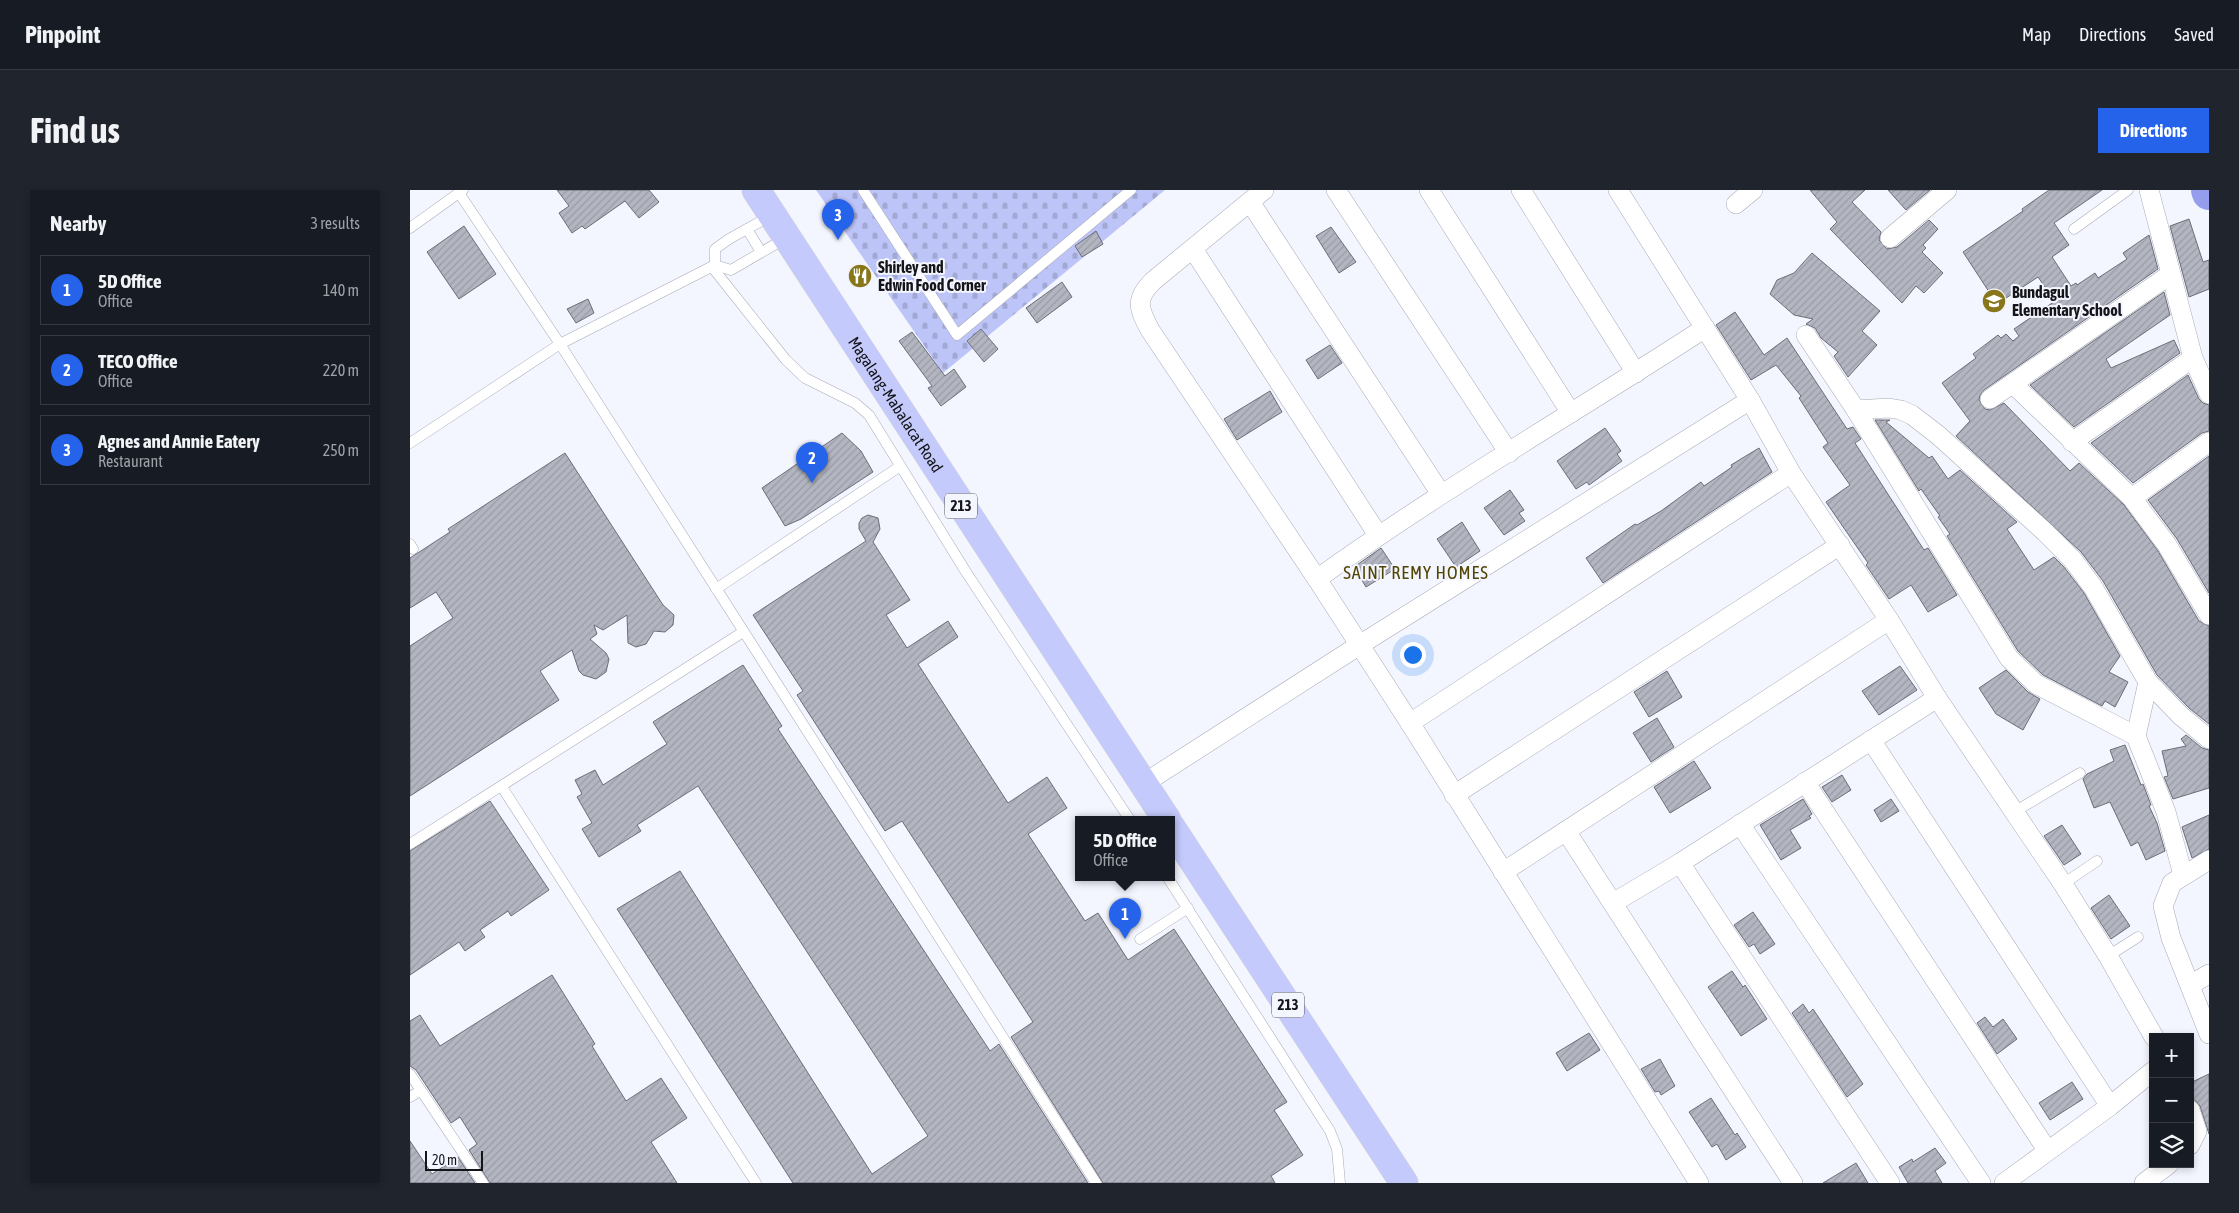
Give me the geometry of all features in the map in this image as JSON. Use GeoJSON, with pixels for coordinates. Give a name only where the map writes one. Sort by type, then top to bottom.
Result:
{"type":"FeatureCollection","features":[{"type":"Feature","properties":{"kind":"main road","name":"Magalang-Mabalacat Road"},"geometry":{"type":"LineString","coordinates":[[756,190],[1163,816]]}},
{"type":"Feature","properties":{"kind":"main road","name":"213"},"geometry":{"type":"LineString","coordinates":[[1175,834],[1404,1183]]}},
{"type":"Feature","properties":{"kind":"street"},"geometry":{"type":"LineString","coordinates":[[1336,190],[1509,453]]}},
{"type":"Feature","properties":{"kind":"street"},"geometry":{"type":"LineString","coordinates":[[1429,190],[1571,413]]}},
{"type":"Feature","properties":{"kind":"street"},"geometry":{"type":"LineString","coordinates":[[1521,190],[1636,373]]}},
{"type":"Feature","properties":{"kind":"street"},"geometry":{"type":"LineString","coordinates":[[1618,190],[1750,400],[1791,473],[1889,620],[1937,698],[2063,884],[2108,956],[2152,1033]]}},
{"type":"Feature","properties":{"kind":"street"},"geometry":{"type":"LineString","coordinates":[[1736,204],[1753,190]]}},
{"type":"Feature","properties":{"kind":"street"},"geometry":{"type":"LineString","coordinates":[[1890,238],[1947,190]]}},
{"type":"Feature","properties":{"kind":"street"},"geometry":{"type":"LineString","coordinates":[[2149,190],[2193,358],[2209,394]]}},
{"type":"Feature","properties":{"kind":"street"},"geometry":{"type":"LineString","coordinates":[[1441,494],[1257,196],[1146,289],[1141,298],[1142,313],[1150,330],[1317,579],[1358,646],[1410,723],[1699,1183]]}},
{"type":"Feature","properties":{"kind":"street"},"geometry":{"type":"LineString","coordinates":[[1193,249],[1378,535]]}},
{"type":"Feature","properties":{"kind":"street"},"geometry":{"type":"LineString","coordinates":[[1990,399],[2171,274]]}},
{"type":"Feature","properties":{"kind":"street"},"geometry":{"type":"LineString","coordinates":[[1317,579],[1378,535],[1441,494],[1705,328]]}},
{"type":"Feature","properties":{"kind":"street"},"geometry":{"type":"LineString","coordinates":[[1806,335],[1856,410],[2009,658],[2036,684],[2136,736]]}},
{"type":"Feature","properties":{"kind":"street"},"geometry":{"type":"LineString","coordinates":[[2072,442],[2193,358]]}},
{"type":"Feature","properties":{"kind":"street"},"geometry":{"type":"LineString","coordinates":[[2013,384],[2132,498],[2206,599]]}},
{"type":"Feature","properties":{"kind":"street"},"geometry":{"type":"LineString","coordinates":[[1143,784],[1358,646],[1750,400]]}},
{"type":"Feature","properties":{"kind":"street"},"geometry":{"type":"LineString","coordinates":[[1856,410],[1895,409],[1912,415],[1938,435],[2038,526],[2073,560],[2092,587],[2148,682],[2181,716],[2209,739]]}},
{"type":"Feature","properties":{"kind":"street"},"geometry":{"type":"LineString","coordinates":[[2132,498],[2209,442]]}},
{"type":"Feature","properties":{"kind":"street"},"geometry":{"type":"LineString","coordinates":[[1410,723],[1791,473]]}},
{"type":"Feature","properties":{"kind":"street"},"geometry":{"type":"LineString","coordinates":[[1454,795],[1840,545]]}},
{"type":"Feature","properties":{"kind":"street"},"geometry":{"type":"LineString","coordinates":[[1503,872],[1889,620]]}},
{"type":"Feature","properties":{"kind":"street"},"geometry":{"type":"LineString","coordinates":[[2148,682],[2136,736],[2166,812],[2183,875]]}},
{"type":"Feature","properties":{"kind":"street"},"geometry":{"type":"LineString","coordinates":[[1613,903],[1680,863],[1937,698]]}},
{"type":"Feature","properties":{"kind":"street"},"geometry":{"type":"LineString","coordinates":[[1871,740],[2110,1106]]}},
{"type":"Feature","properties":{"kind":"street"},"geometry":{"type":"LineString","coordinates":[[1804,782],[2047,1150]]}},
{"type":"Feature","properties":{"kind":"street"},"geometry":{"type":"LineString","coordinates":[[1740,824],[1981,1183]]}},
{"type":"Feature","properties":{"kind":"street"},"geometry":{"type":"LineString","coordinates":[[1566,831],[1793,1183]]}},
{"type":"Feature","properties":{"kind":"street"},"geometry":{"type":"LineString","coordinates":[[2209,860],[2172,883],[2163,906],[2172,938],[2209,1034]]}},
{"type":"Feature","properties":{"kind":"street"},"geometry":{"type":"LineString","coordinates":[[1680,863],[1890,1183]]}},
{"type":"Feature","properties":{"kind":"street"},"geometry":{"type":"LineString","coordinates":[[2190,986],[2209,974]]}},
{"type":"Feature","properties":{"kind":"street"},"geometry":{"type":"LineString","coordinates":[[2004,1183],[2110,1106],[2149,1074]]}},
{"type":"Feature","properties":{"kind":"street"},"geometry":{"type":"LineString","coordinates":[[2194,1122],[2197,1131],[2194,1137]]}},
{"type":"Feature","properties":{"kind":"street"},"geometry":{"type":"LineString","coordinates":[[2144,1183],[2164,1168]]}},
{"type":"Feature","properties":{"kind":"lane"},"geometry":{"type":"LineString","coordinates":[[863,190],[957,335],[1131,190]]}},
{"type":"Feature","properties":{"kind":"lane"},"geometry":{"type":"LineString","coordinates":[[2074,229],[2128,190]]}},
{"type":"Feature","properties":{"kind":"lane"},"geometry":{"type":"LineString","coordinates":[[410,228],[461,192],[1096,1183]]}},
{"type":"Feature","properties":{"kind":"lane"},"geometry":{"type":"LineString","coordinates":[[772,215],[715,249],[714,266],[786,360],[805,378],[856,403],[868,415],[899,467],[1127,816]]}},
{"type":"Feature","properties":{"kind":"lane"},"geometry":{"type":"LineString","coordinates":[[747,229],[761,252]]}},
{"type":"Feature","properties":{"kind":"lane"},"geometry":{"type":"LineString","coordinates":[[410,443],[560,344],[714,266],[731,270],[786,238]]}},
{"type":"Feature","properties":{"kind":"lane"},"geometry":{"type":"LineString","coordinates":[[716,589],[899,467]]}},
{"type":"Feature","properties":{"kind":"lane"},"geometry":{"type":"LineString","coordinates":[[410,844],[743,632]]}},
{"type":"Feature","properties":{"kind":"lane"},"geometry":{"type":"LineString","coordinates":[[2014,812],[2080,773]]}},
{"type":"Feature","properties":{"kind":"lane"},"geometry":{"type":"LineString","coordinates":[[502,787],[756,1183]]}},
{"type":"Feature","properties":{"kind":"lane"},"geometry":{"type":"LineString","coordinates":[[2063,884],[2097,862]]}},
{"type":"Feature","properties":{"kind":"lane"},"geometry":{"type":"LineString","coordinates":[[1170,881],[1330,1131],[1337,1149],[1340,1183]]}},
{"type":"Feature","properties":{"kind":"lane"},"geometry":{"type":"LineString","coordinates":[[1140,939],[1188,908]]}},
{"type":"Feature","properties":{"kind":"lane"},"geometry":{"type":"LineString","coordinates":[[2108,956],[2138,937]]}},
{"type":"Feature","properties":{"kind":"lane"},"geometry":{"type":"LineString","coordinates":[[410,1074],[483,1183]]}},
{"type":"Feature","properties":{"kind":"lane"},"geometry":{"type":"LineString","coordinates":[[410,1097],[420,1091]]}},
{"type":"Feature","properties":{"kind":"green space"},"geometry":{"type":"Polygon","coordinates":[[[816,190],[1165,190],[943,373],[816,190]]]}},
{"type":"Feature","properties":{"kind":"building"},"geometry":{"type":"Polygon","coordinates":[[[557,190],[649,190],[659,202],[639,218],[625,201],[585,229],[582,226],[572,233],[559,213],[569,206],[557,190]]]}},
{"type":"Feature","properties":{"kind":"building"},"geometry":{"type":"Polygon","coordinates":[[[1810,190],[1865,190],[1852,202],[1881,232],[1879,240],[1887,249],[1897,247],[1929,220],[1938,229],[1923,245],[1926,248],[1922,252],[1943,273],[1924,293],[1916,286],[1902,303],[1830,229],[1837,222],[1810,190]]]}},
{"type":"Feature","properties":{"kind":"building"},"geometry":{"type":"Polygon","coordinates":[[[1888,190],[1930,190],[1906,210],[1888,190]]]}},
{"type":"Feature","properties":{"kind":"building"},"geometry":{"type":"Polygon","coordinates":[[[2049,190],[2102,190],[2054,223],[2069,245],[2052,257],[2071,286],[2076,283],[2077,285],[2095,273],[2098,278],[2127,259],[2123,253],[2149,235],[2158,269],[1984,390],[1979,400],[1985,409],[1990,410],[2004,403],[2070,471],[2079,463],[2124,505],[2158,551],[2199,621],[2209,626],[2209,724],[2189,708],[2157,675],[2103,581],[2081,552],[1956,436],[1970,421],[1942,383],[1976,358],[1973,354],[1998,335],[2001,338],[2006,334],[2013,341],[2019,336],[2014,329],[2055,301],[2038,277],[1997,304],[1963,252],[2023,211],[2022,209],[2049,190]]]}},
{"type":"Feature","properties":{"kind":"building"},"geometry":{"type":"Polygon","coordinates":[[[2189,219],[2203,262],[2209,260],[2209,289],[2189,297],[2170,226],[2189,219]]]}},
{"type":"Feature","properties":{"kind":"building"},"geometry":{"type":"Polygon","coordinates":[[[464,226],[496,274],[459,299],[427,252],[464,226]]]}},
{"type":"Feature","properties":{"kind":"building"},"geometry":{"type":"Polygon","coordinates":[[[1331,227],[1356,262],[1339,273],[1316,236],[1331,227]]]}},
{"type":"Feature","properties":{"kind":"building"},"geometry":{"type":"Polygon","coordinates":[[[1096,231],[1103,244],[1082,257],[1075,246],[1096,231]]]}},
{"type":"Feature","properties":{"kind":"building"},"geometry":{"type":"Polygon","coordinates":[[[1812,253],[1880,311],[1862,331],[1877,345],[1848,377],[1834,356],[1838,352],[1821,338],[1815,328],[1806,324],[1813,319],[1794,315],[1770,294],[1777,280],[1794,273],[1812,253]]]}},
{"type":"Feature","properties":{"kind":"building"},"geometry":{"type":"Polygon","coordinates":[[[1062,282],[1072,297],[1037,323],[1026,308],[1062,282]]]}},
{"type":"Feature","properties":{"kind":"building"},"geometry":{"type":"Polygon","coordinates":[[[2164,292],[2170,315],[2106,359],[2111,368],[2174,340],[2180,353],[2074,427],[2030,385],[2164,292]]]}},
{"type":"Feature","properties":{"kind":"building"},"geometry":{"type":"Polygon","coordinates":[[[588,299],[594,313],[576,323],[567,309],[588,299]]]}},
{"type":"Feature","properties":{"kind":"building"},"geometry":{"type":"Polygon","coordinates":[[[1735,312],[1764,355],[1787,338],[1847,429],[1853,427],[1861,439],[1855,443],[1924,550],[1928,548],[1957,595],[1928,612],[1911,585],[1889,599],[1866,565],[1868,563],[1826,502],[1850,485],[1823,447],[1828,443],[1799,398],[1801,396],[1776,365],[1751,380],[1716,325],[1735,312]]]}},
{"type":"Feature","properties":{"kind":"building"},"geometry":{"type":"Polygon","coordinates":[[[981,329],[998,349],[984,362],[967,341],[981,329]]]}},
{"type":"Feature","properties":{"kind":"building"},"geometry":{"type":"Polygon","coordinates":[[[912,332],[945,376],[954,369],[966,387],[941,406],[928,388],[932,386],[899,341],[912,332]]]}},
{"type":"Feature","properties":{"kind":"building"},"geometry":{"type":"Polygon","coordinates":[[[1330,345],[1342,363],[1318,379],[1306,360],[1330,345]]]}},
{"type":"Feature","properties":{"kind":"building"},"geometry":{"type":"Polygon","coordinates":[[[2188,375],[2199,399],[2209,405],[2209,431],[2202,433],[2133,483],[2091,443],[2188,375]]]}},
{"type":"Feature","properties":{"kind":"building"},"geometry":{"type":"Polygon","coordinates":[[[1270,391],[1282,412],[1237,440],[1224,419],[1270,391]]]}},
{"type":"Feature","properties":{"kind":"building"},"geometry":{"type":"Polygon","coordinates":[[[1875,420],[1890,420],[1886,422],[1929,458],[1932,456],[1948,479],[1960,470],[2017,522],[2007,529],[2034,570],[2054,557],[2064,567],[2084,593],[2120,656],[2109,672],[2128,682],[2115,707],[2105,701],[2102,706],[2043,675],[2018,651],[1947,536],[1950,534],[1938,517],[1940,516],[1921,489],[1919,491],[1875,420]]]}},
{"type":"Feature","properties":{"kind":"building"},"geometry":{"type":"Polygon","coordinates":[[[1605,428],[1621,451],[1617,454],[1622,461],[1589,485],[1587,482],[1576,489],[1557,461],[1605,428]]]}},
{"type":"Feature","properties":{"kind":"building"},"geometry":{"type":"Polygon","coordinates":[[[842,433],[861,451],[873,472],[801,519],[785,526],[762,488],[842,433]]]}},
{"type":"Feature","properties":{"kind":"building"},"geometry":{"type":"Polygon","coordinates":[[[1759,448],[1772,472],[1603,583],[1586,558],[1635,524],[1637,525],[1661,511],[1701,482],[1704,486],[1732,467],[1731,465],[1759,448]]]}},
{"type":"Feature","properties":{"kind":"building"},"geometry":{"type":"Polygon","coordinates":[[[565,453],[663,605],[674,615],[673,625],[665,632],[654,631],[646,644],[636,647],[628,643],[627,615],[603,630],[594,625],[597,634],[590,639],[606,653],[609,659],[606,672],[596,679],[583,675],[579,671],[572,650],[540,671],[559,700],[410,796],[410,646],[453,618],[436,592],[410,608],[410,558],[450,532],[448,529],[565,453]]]}},
{"type":"Feature","properties":{"kind":"building"},"geometry":{"type":"Polygon","coordinates":[[[2209,456],[2209,593],[2177,539],[2148,500],[2209,456]]]}},
{"type":"Feature","properties":{"kind":"building"},"geometry":{"type":"Polygon","coordinates":[[[1510,490],[1524,510],[1519,513],[1525,521],[1504,535],[1484,508],[1510,490]]]}},
{"type":"Feature","properties":{"kind":"building"},"geometry":{"type":"Polygon","coordinates":[[[868,515],[878,518],[880,529],[873,542],[910,600],[886,615],[907,648],[948,621],[958,637],[918,664],[1008,803],[1047,777],[1067,808],[1028,834],[1085,921],[1098,913],[1128,960],[1174,929],[1287,1102],[1274,1110],[1303,1155],[1271,1176],[1275,1183],[1103,1183],[1011,1037],[1033,1022],[902,821],[885,831],[797,695],[803,691],[753,615],[866,541],[859,529],[859,523],[862,518],[868,515]]]}},
{"type":"Feature","properties":{"kind":"building"},"geometry":{"type":"Polygon","coordinates":[[[1462,522],[1480,551],[1456,567],[1437,539],[1462,522]]]}},
{"type":"Feature","properties":{"kind":"building"},"geometry":{"type":"Polygon","coordinates":[[[1381,548],[1395,569],[1366,587],[1354,567],[1381,548]]]}},
{"type":"Feature","properties":{"kind":"building"},"geometry":{"type":"Polygon","coordinates":[[[743,665],[782,726],[778,729],[990,1051],[999,1044],[1088,1183],[793,1183],[617,909],[680,871],[872,1174],[928,1136],[698,786],[637,825],[641,831],[599,857],[582,829],[592,823],[577,797],[582,794],[575,780],[595,770],[603,785],[667,744],[653,722],[743,665]]]}},
{"type":"Feature","properties":{"kind":"building"},"geometry":{"type":"Polygon","coordinates":[[[1900,666],[1917,690],[1879,715],[1862,691],[1900,666]]]}},
{"type":"Feature","properties":{"kind":"building"},"geometry":{"type":"Polygon","coordinates":[[[2006,670],[2028,692],[2040,699],[2023,730],[1996,714],[1979,688],[2006,670]]]}},
{"type":"Feature","properties":{"kind":"building"},"geometry":{"type":"Polygon","coordinates":[[[1667,671],[1682,697],[1649,717],[1634,692],[1667,671]]]}},
{"type":"Feature","properties":{"kind":"building"},"geometry":{"type":"Polygon","coordinates":[[[1657,718],[1674,747],[1651,762],[1633,733],[1657,718]]]}},
{"type":"Feature","properties":{"kind":"building"},"geometry":{"type":"Polygon","coordinates":[[[2186,735],[2202,748],[2209,750],[2209,788],[2173,799],[2164,777],[2168,776],[2162,751],[2186,746],[2181,739],[2186,735]]]}},
{"type":"Feature","properties":{"kind":"building"},"geometry":{"type":"Polygon","coordinates":[[[2125,745],[2151,805],[2149,806],[2157,823],[2165,851],[2146,860],[2138,842],[2131,846],[2110,802],[2094,808],[2083,779],[2087,774],[2114,761],[2110,750],[2125,745]]]}},
{"type":"Feature","properties":{"kind":"building"},"geometry":{"type":"Polygon","coordinates":[[[1694,761],[1711,788],[1670,813],[1654,787],[1694,761]]]}},
{"type":"Feature","properties":{"kind":"building"},"geometry":{"type":"Polygon","coordinates":[[[1842,775],[1851,790],[1832,802],[1822,787],[1842,775]]]}},
{"type":"Feature","properties":{"kind":"building"},"geometry":{"type":"Polygon","coordinates":[[[1803,799],[1812,814],[1809,816],[1811,818],[1790,830],[1801,848],[1781,860],[1760,825],[1803,799]]]}},
{"type":"Feature","properties":{"kind":"building"},"geometry":{"type":"Polygon","coordinates":[[[1891,799],[1899,811],[1881,822],[1874,810],[1891,799]]]}},
{"type":"Feature","properties":{"kind":"building"},"geometry":{"type":"Polygon","coordinates":[[[490,801],[549,890],[511,916],[508,911],[480,930],[485,937],[465,951],[459,942],[410,975],[410,851],[490,801]]]}},
{"type":"Feature","properties":{"kind":"building"},"geometry":{"type":"Polygon","coordinates":[[[2209,815],[2209,849],[2192,858],[2182,827],[2209,815]]]}},
{"type":"Feature","properties":{"kind":"building"},"geometry":{"type":"Polygon","coordinates":[[[2062,825],[2081,854],[2064,865],[2044,836],[2062,825]]]}},
{"type":"Feature","properties":{"kind":"building"},"geometry":{"type":"Polygon","coordinates":[[[2109,895],[2130,926],[2111,939],[2091,908],[2109,895]]]}},
{"type":"Feature","properties":{"kind":"building"},"geometry":{"type":"Polygon","coordinates":[[[1753,912],[1775,944],[1760,954],[1754,944],[1749,947],[1734,925],[1753,912]]]}},
{"type":"Feature","properties":{"kind":"building"},"geometry":{"type":"Polygon","coordinates":[[[1732,971],[1743,987],[1745,985],[1767,1019],[1741,1036],[1708,987],[1732,971]]]}},
{"type":"Feature","properties":{"kind":"building"},"geometry":{"type":"Polygon","coordinates":[[[552,975],[595,1044],[592,1046],[626,1101],[661,1078],[687,1118],[651,1142],[677,1183],[490,1183],[469,1150],[477,1144],[460,1117],[451,1123],[416,1070],[410,1066],[410,1021],[420,1015],[440,1046],[552,975]]]}},
{"type":"Feature","properties":{"kind":"building"},"geometry":{"type":"Polygon","coordinates":[[[1803,1004],[1809,1013],[1813,1009],[1863,1084],[1847,1097],[1792,1013],[1803,1004]]]}},
{"type":"Feature","properties":{"kind":"building"},"geometry":{"type":"Polygon","coordinates":[[[1985,1017],[1993,1027],[2003,1019],[2017,1039],[1997,1054],[1977,1023],[1985,1017]]]}},
{"type":"Feature","properties":{"kind":"building"},"geometry":{"type":"Polygon","coordinates":[[[1589,1033],[1600,1050],[1567,1071],[1556,1053],[1589,1033]]]}},
{"type":"Feature","properties":{"kind":"building"},"geometry":{"type":"Polygon","coordinates":[[[1660,1059],[1675,1086],[1661,1095],[1659,1091],[1655,1092],[1641,1069],[1660,1059]]]}},
{"type":"Feature","properties":{"kind":"building"},"geometry":{"type":"Polygon","coordinates":[[[2209,1074],[2209,1134],[2200,1106],[2194,1099],[2194,1081],[2209,1074]]]}},
{"type":"Feature","properties":{"kind":"building"},"geometry":{"type":"Polygon","coordinates":[[[2072,1082],[2083,1099],[2050,1120],[2039,1103],[2072,1082]]]}},
{"type":"Feature","properties":{"kind":"building"},"geometry":{"type":"Polygon","coordinates":[[[1711,1098],[1735,1135],[1737,1133],[1746,1147],[1726,1160],[1717,1144],[1712,1147],[1689,1112],[1711,1098]]]}},
{"type":"Feature","properties":{"kind":"building"},"geometry":{"type":"Polygon","coordinates":[[[410,1141],[432,1174],[458,1157],[475,1183],[410,1183],[410,1141]]]}},
{"type":"Feature","properties":{"kind":"building"},"geometry":{"type":"Polygon","coordinates":[[[1935,1148],[1946,1163],[1935,1171],[1942,1183],[1908,1183],[1899,1167],[1912,1159],[1913,1162],[1935,1148]]]}},
{"type":"Feature","properties":{"kind":"building"},"geometry":{"type":"Polygon","coordinates":[[[1856,1163],[1868,1183],[1823,1183],[1856,1163]]]}},
{"type":"Feature","properties":{"kind":"place","name":"Agnes and Annie Eatery"},"geometry":{"type":"Point","coordinates":[838,240]}},
{"type":"Feature","properties":{"kind":"place","name":"Shirley and Edwin Food Corner"},"geometry":{"type":"Point","coordinates":[860,276]}},
{"type":"Feature","properties":{"kind":"place","name":"Bundagul Elementary School"},"geometry":{"type":"Point","coordinates":[1994,301]}},
{"type":"Feature","properties":{"kind":"place","name":"TECO Office"},"geometry":{"type":"Point","coordinates":[812,483]}},
{"type":"Feature","properties":{"kind":"place","name":"5D Office"},"geometry":{"type":"Point","coordinates":[1125,939]}},
{"type":"Feature","properties":{"kind":"district","name":"SAINT REMY HOMES"},"geometry":{"type":"Point","coordinates":[1416,573]}}]}
